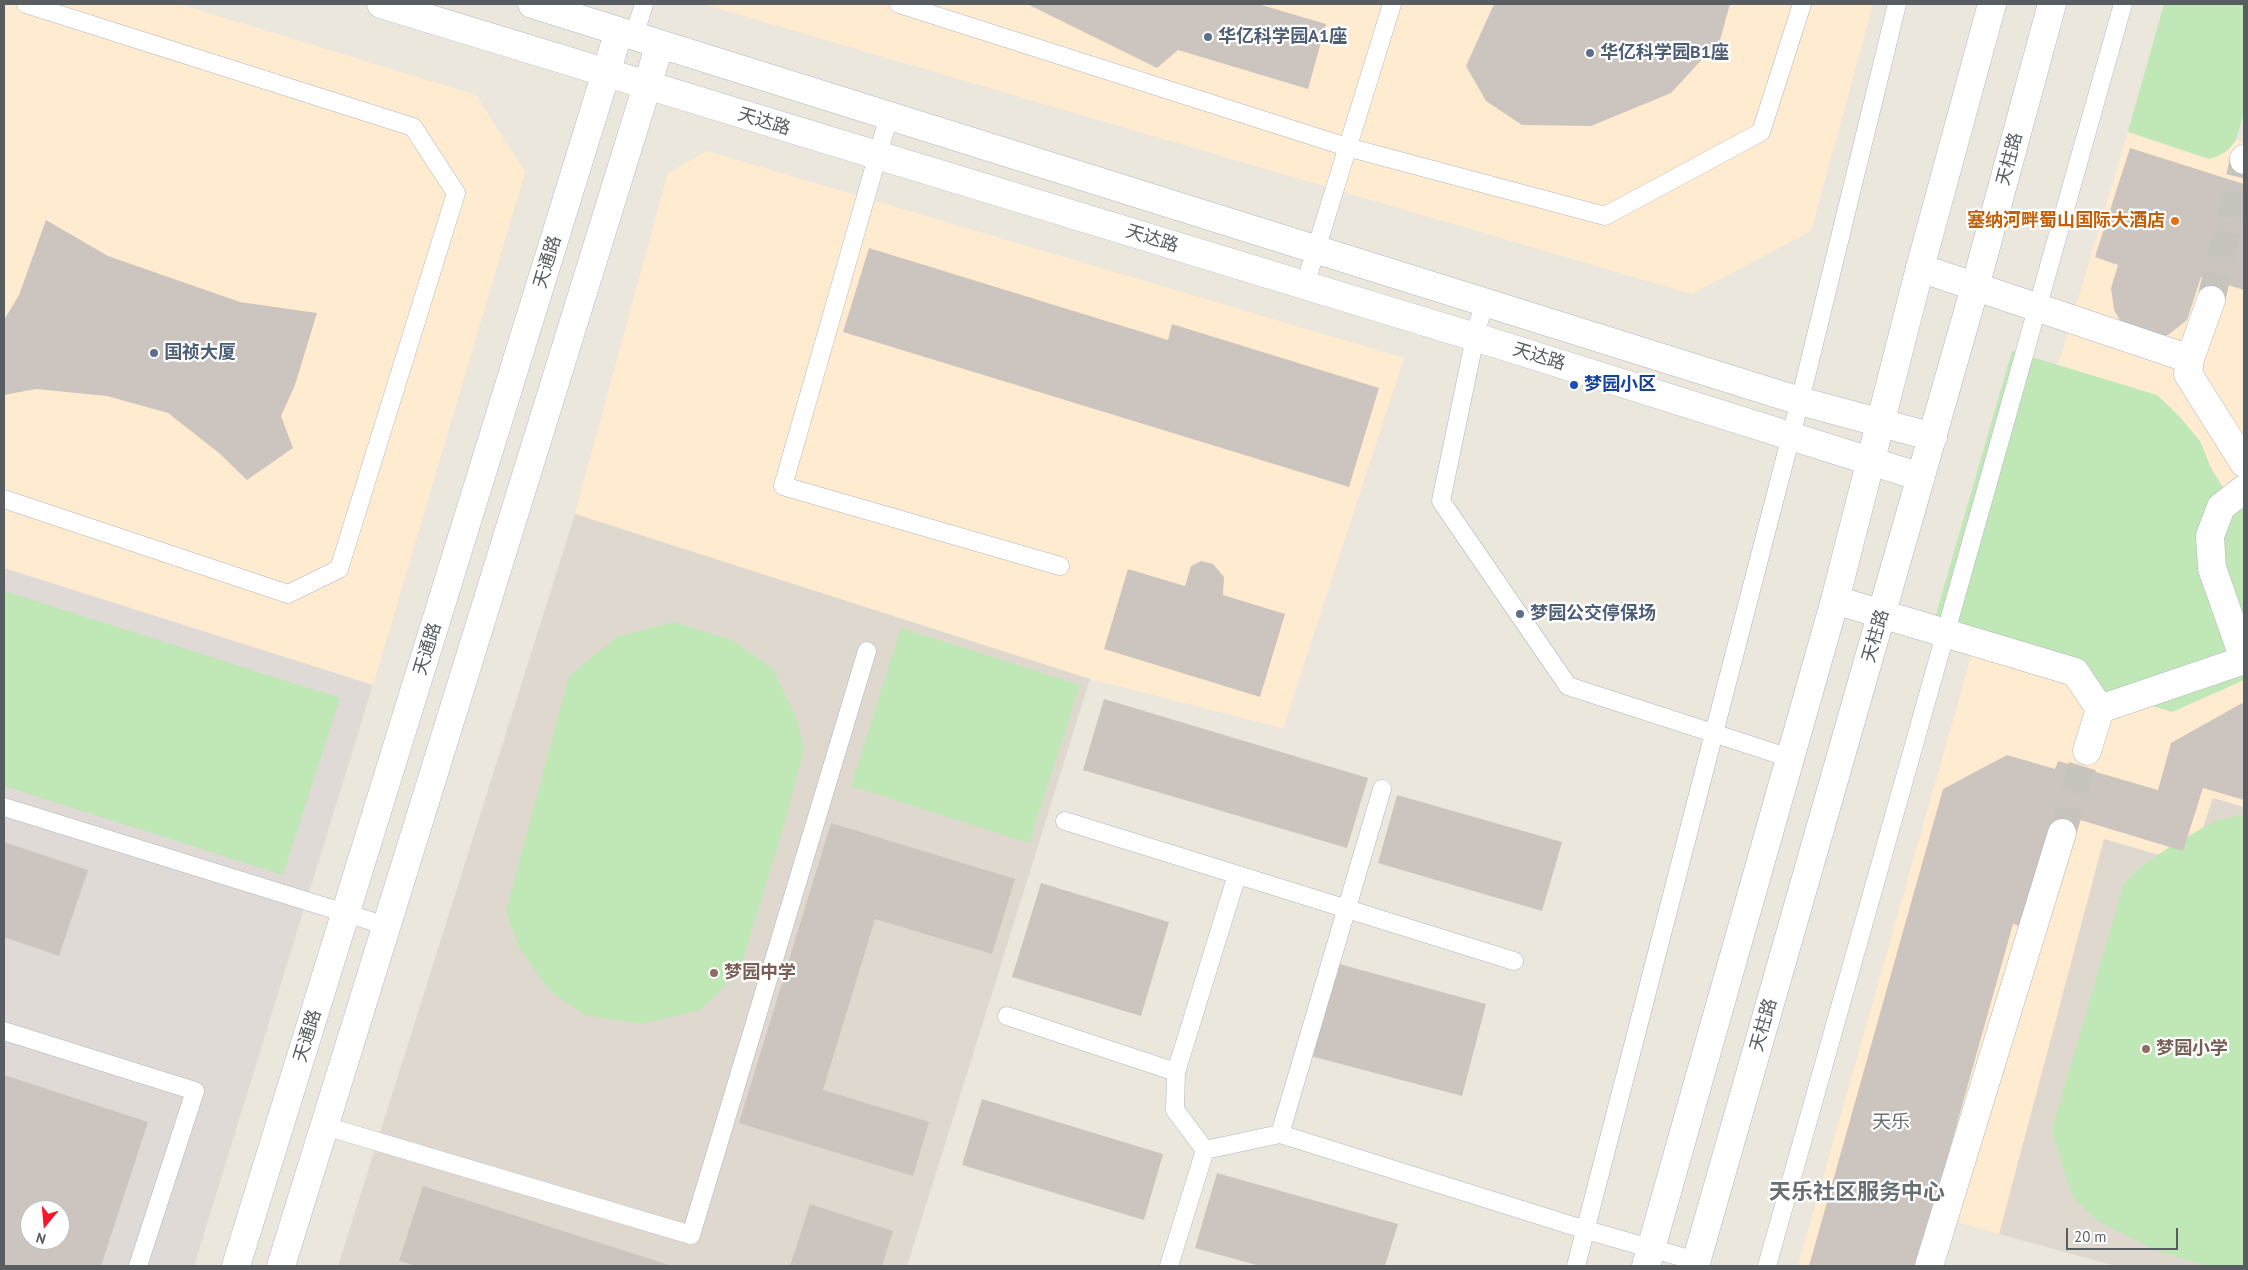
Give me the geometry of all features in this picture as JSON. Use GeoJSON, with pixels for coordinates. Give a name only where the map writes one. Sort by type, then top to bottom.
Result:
{"type":"FeatureCollection","features":[{"type":"Feature","properties":{"kind":"street","name":"天达路"},"geometry":{"type":"LineString","coordinates":[[381,4],[1792,434],[1921,477]]}},
{"type":"Feature","properties":{"kind":"street","name":"天达路"},"geometry":{"type":"LineString","coordinates":[[532,4],[1800,401],[1881,421],[1933,437]]}},
{"type":"Feature","properties":{"kind":"street"},"geometry":{"type":"LineString","coordinates":[[1649,1258],[1835,600],[1920,268],[1992,4]]}},
{"type":"Feature","properties":{"kind":"street","name":"天柱路"},"geometry":{"type":"LineString","coordinates":[[1695,1264],[1933,437],[2052,4]]}},
{"type":"Feature","properties":{"kind":"street","name":"天通路"},"geometry":{"type":"LineString","coordinates":[[236,1266],[607,74],[626,33]]}},
{"type":"Feature","properties":{"kind":"street"},"geometry":{"type":"LineString","coordinates":[[281,1266],[660,44]]}},
{"type":"Feature","properties":{"kind":"street"},"geometry":{"type":"LineString","coordinates":[[1920,268],[2190,359]]}},
{"type":"Feature","properties":{"kind":"street"},"geometry":{"type":"LineString","coordinates":[[2211,300],[2190,359],[2188,374],[2244,463]]}},
{"type":"Feature","properties":{"kind":"street"},"geometry":{"type":"LineString","coordinates":[[2100,709],[2244,660],[2212,568],[2210,536],[2221,507],[2244,489]]}},
{"type":"Feature","properties":{"kind":"street"},"geometry":{"type":"LineString","coordinates":[[1835,600],[2075,672],[2100,709]]}},
{"type":"Feature","properties":{"kind":"street"},"geometry":{"type":"LineString","coordinates":[[2087,751],[2100,709]]}},
{"type":"Feature","properties":{"kind":"street"},"geometry":{"type":"LineString","coordinates":[[1928,1266],[2062,833]]}},
{"type":"Feature","properties":{"kind":"lane"},"geometry":{"type":"LineString","coordinates":[[626,33],[644,4]]}},
{"type":"Feature","properties":{"kind":"lane"},"geometry":{"type":"LineString","coordinates":[[899,4],[1348,147],[1605,216],[1761,132],[1802,4]]}},
{"type":"Feature","properties":{"kind":"lane"},"geometry":{"type":"LineString","coordinates":[[1305,285],[1392,4]]}},
{"type":"Feature","properties":{"kind":"lane"},"geometry":{"type":"LineString","coordinates":[[1576,1266],[1792,434],[1897,4]]}},
{"type":"Feature","properties":{"kind":"lane"},"geometry":{"type":"LineString","coordinates":[[1767,1266],[2123,4]]}},
{"type":"Feature","properties":{"kind":"lane"},"geometry":{"type":"LineString","coordinates":[[4,499],[288,594],[339,569],[456,193],[413,126],[36,5]]}},
{"type":"Feature","properties":{"kind":"lane"},"geometry":{"type":"LineString","coordinates":[[889,116],[783,486],[1060,566]]}},
{"type":"Feature","properties":{"kind":"lane"},"geometry":{"type":"LineString","coordinates":[[1484,302],[1440,501],[1568,686],[1790,758]]}},
{"type":"Feature","properties":{"kind":"lane"},"geometry":{"type":"LineString","coordinates":[[325,1126],[691,1235],[867,651]]}},
{"type":"Feature","properties":{"kind":"lane"},"geometry":{"type":"LineString","coordinates":[[1280,1134],[1382,789]]}},
{"type":"Feature","properties":{"kind":"lane"},"geometry":{"type":"LineString","coordinates":[[4,807],[346,915],[387,926]]}},
{"type":"Feature","properties":{"kind":"lane"},"geometry":{"type":"LineString","coordinates":[[1065,822],[1514,961]]}},
{"type":"Feature","properties":{"kind":"lane"},"geometry":{"type":"LineString","coordinates":[[1205,1150],[1176,1110],[1176,1072],[1237,875]]}},
{"type":"Feature","properties":{"kind":"lane"},"geometry":{"type":"LineString","coordinates":[[1007,1016],[1176,1072]]}},
{"type":"Feature","properties":{"kind":"lane"},"geometry":{"type":"LineString","coordinates":[[4,1031],[195,1091],[138,1266]]}},
{"type":"Feature","properties":{"kind":"lane"},"geometry":{"type":"LineString","coordinates":[[1205,1150],[1280,1134],[1586,1230],[1649,1258],[1695,1264]]}},
{"type":"Feature","properties":{"kind":"lane"},"geometry":{"type":"LineString","coordinates":[[1170,1266],[1205,1150]]}},
{"type":"Feature","properties":{"kind":"shaded area"},"geometry":{"type":"Polygon","coordinates":[[[4,4],[179,4],[476,95],[525,172],[373,685],[4,568],[4,4]]]}},
{"type":"Feature","properties":{"kind":"shaded area"},"geometry":{"type":"Polygon","coordinates":[[[703,4],[1873,4],[1811,231],[1692,294],[703,4]]]}},
{"type":"Feature","properties":{"kind":"shaded area"},"geometry":{"type":"Polygon","coordinates":[[[2128,132],[2209,159],[2227,151],[2236,140],[2244,143],[2244,493],[2222,486],[2211,468],[2200,441],[2058,366],[2128,132]]]}},
{"type":"Feature","properties":{"kind":"shaded area"},"geometry":{"type":"Polygon","coordinates":[[[707,151],[1404,358],[1283,728],[1090,679],[575,514],[668,173],[707,151]]]}},
{"type":"Feature","properties":{"kind":"shaded area","name":"梦园中学"},"geometry":{"type":"Polygon","coordinates":[[[575,514],[1090,679],[907,1266],[338,1266],[575,514]]]}},
{"type":"Feature","properties":{"kind":"shaded area"},"geometry":{"type":"Polygon","coordinates":[[[4,568],[373,685],[194,1266],[4,1266],[4,568]]]}},
{"type":"Feature","properties":{"kind":"shaded area"},"geometry":{"type":"Polygon","coordinates":[[[1973,650],[2172,712],[2244,680],[2244,807],[2213,798],[2191,865],[2104,839],[1999,1234],[1957,1222],[1945,1266],[1798,1266],[1973,650]]]}},
{"type":"Feature","properties":{"kind":"shaded area","name":"梦园小学"},"geometry":{"type":"Polygon","coordinates":[[[2213,798],[2244,807],[2244,1266],[2116,1266],[1999,1234],[2104,839],[2191,864],[2213,798]]]}},
{"type":"Feature","properties":{"kind":"green space"},"geometry":{"type":"Polygon","coordinates":[[[2164,4],[2244,4],[2244,113],[2236,140],[2227,151],[2209,159],[2128,132],[2164,4]]]}},
{"type":"Feature","properties":{"kind":"green space"},"geometry":{"type":"Polygon","coordinates":[[[2012,351],[2157,395],[2179,416],[2200,441],[2211,468],[2222,486],[2244,493],[2244,680],[2172,712],[1973,650],[1935,618],[2012,351]]]}},
{"type":"Feature","properties":{"kind":"green space"},"geometry":{"type":"Polygon","coordinates":[[[4,591],[340,698],[283,875],[4,786],[4,591]]]}},
{"type":"Feature","properties":{"kind":"green space"},"geometry":{"type":"Polygon","coordinates":[[[674,622],[732,640],[772,668],[796,717],[804,750],[782,832],[739,972],[700,1010],[641,1024],[585,1015],[548,989],[519,947],[506,911],[569,676],[617,637],[674,622]]]}},
{"type":"Feature","properties":{"kind":"green space"},"geometry":{"type":"Polygon","coordinates":[[[901,628],[1080,685],[1029,843],[851,786],[901,628]]]}},
{"type":"Feature","properties":{"kind":"green space","name":"梦园小学"},"geometry":{"type":"Polygon","coordinates":[[[2239,815],[2244,816],[2244,1266],[2208,1266],[2158,1251],[2098,1221],[2072,1196],[2052,1130],[2124,883],[2143,865],[2174,844],[2213,822],[2239,815]]]}},
{"type":"Feature","properties":{"kind":"building","name":"华亿科学园A1座"},"geometry":{"type":"Polygon","coordinates":[[[1027,4],[1258,4],[1326,24],[1308,89],[1178,50],[1157,68],[1027,4]]]}},
{"type":"Feature","properties":{"kind":"building","name":"华亿科学园B1座"},"geometry":{"type":"Polygon","coordinates":[[[1494,4],[1730,4],[1720,40],[1671,93],[1591,126],[1522,125],[1486,101],[1466,66],[1494,4]]]}},
{"type":"Feature","properties":{"kind":"building","name":"塞纳河畔蜀山国际大酒店"},"geometry":{"type":"Polygon","coordinates":[[[2130,148],[2244,184],[2244,290],[2201,277],[2187,320],[2168,335],[2156,338],[2125,329],[2114,310],[2111,288],[2118,265],[2095,257],[2130,148]]]}},
{"type":"Feature","properties":{"kind":"building","name":"国祯大厦"},"geometry":{"type":"Polygon","coordinates":[[[46,220],[108,256],[240,302],[317,313],[295,385],[281,416],[293,448],[247,480],[219,453],[168,413],[107,396],[36,389],[4,395],[4,320],[19,295],[46,220]]]}},
{"type":"Feature","properties":{"kind":"building"},"geometry":{"type":"Polygon","coordinates":[[[869,248],[1168,340],[1172,324],[1379,388],[1349,487],[843,332],[869,248]]]}},
{"type":"Feature","properties":{"kind":"building"},"geometry":{"type":"Polygon","coordinates":[[[1201,561],[1213,564],[1224,577],[1223,595],[1285,614],[1260,697],[1104,649],[1128,569],[1185,586],[1191,566],[1201,561]]]}},
{"type":"Feature","properties":{"kind":"building"},"geometry":{"type":"Polygon","coordinates":[[[1104,699],[1368,778],[1347,848],[1083,770],[1104,699]]]}},
{"type":"Feature","properties":{"kind":"building"},"geometry":{"type":"Polygon","coordinates":[[[2244,702],[2244,800],[2203,788],[2183,851],[2057,813],[2024,927],[2013,924],[1917,1266],[1809,1266],[1943,789],[2007,755],[2055,769],[2058,761],[2158,790],[2171,743],[2244,702]]]}},
{"type":"Feature","properties":{"kind":"building"},"geometry":{"type":"Polygon","coordinates":[[[1397,795],[1562,842],[1542,911],[1378,863],[1397,795]]]}},
{"type":"Feature","properties":{"kind":"building"},"geometry":{"type":"Polygon","coordinates":[[[831,823],[1015,879],[992,954],[875,919],[823,1090],[929,1122],[913,1176],[739,1123],[831,823]]]}},
{"type":"Feature","properties":{"kind":"building"},"geometry":{"type":"Polygon","coordinates":[[[4,842],[88,870],[59,956],[4,937],[4,842]]]}},
{"type":"Feature","properties":{"kind":"building"},"geometry":{"type":"Polygon","coordinates":[[[1041,883],[1169,922],[1141,1016],[1012,977],[1041,883]]]}},
{"type":"Feature","properties":{"kind":"building"},"geometry":{"type":"Polygon","coordinates":[[[1332,962],[1486,1004],[1462,1096],[1307,1055],[1332,962]]]}},
{"type":"Feature","properties":{"kind":"building"},"geometry":{"type":"Polygon","coordinates":[[[4,1075],[148,1122],[101,1266],[4,1266],[4,1075]]]}},
{"type":"Feature","properties":{"kind":"building"},"geometry":{"type":"Polygon","coordinates":[[[982,1099],[1163,1154],[1144,1220],[962,1165],[982,1099]]]}},
{"type":"Feature","properties":{"kind":"building"},"geometry":{"type":"Polygon","coordinates":[[[1217,1173],[1398,1224],[1385,1266],[1260,1266],[1195,1248],[1217,1173]]]}},
{"type":"Feature","properties":{"kind":"building"},"geometry":{"type":"Polygon","coordinates":[[[423,1186],[672,1266],[416,1266],[399,1261],[423,1186]]]}},
{"type":"Feature","properties":{"kind":"building"},"geometry":{"type":"Polygon","coordinates":[[[810,1204],[893,1231],[882,1266],[790,1266],[810,1204]]]}},
{"type":"Feature","properties":{"kind":"tunnel"},"geometry":{"type":"LineString","coordinates":[[2211,300],[2244,160]]}},
{"type":"Feature","properties":{"kind":"tunnel"},"geometry":{"type":"LineString","coordinates":[[2062,833],[2087,751]]}},
{"type":"Feature","properties":{"kind":"place","name":"华亿科学园A1座"},"geometry":{"type":"Point","coordinates":[1208,37]}},
{"type":"Feature","properties":{"kind":"place","name":"华亿科学园B1座"},"geometry":{"type":"Point","coordinates":[1590,53]}},
{"type":"Feature","properties":{"kind":"place","name":"塞纳河畔蜀山国际大酒店"},"geometry":{"type":"Point","coordinates":[2175,221]}},
{"type":"Feature","properties":{"kind":"place","name":"国祯大厦"},"geometry":{"type":"Point","coordinates":[154,353]}},
{"type":"Feature","properties":{"kind":"place","name":"梦园小区"},"geometry":{"type":"Point","coordinates":[1574,385]}},
{"type":"Feature","properties":{"kind":"place","name":"梦园公交停保场"},"geometry":{"type":"Point","coordinates":[1520,614]}},
{"type":"Feature","properties":{"kind":"place","name":"梦园中学"},"geometry":{"type":"Point","coordinates":[714,973]}},
{"type":"Feature","properties":{"kind":"place","name":"梦园小学"},"geometry":{"type":"Point","coordinates":[2146,1049]}},
{"type":"Feature","properties":{"kind":"district","name":"天乐"},"geometry":{"type":"Point","coordinates":[1891,1123]}},
{"type":"Feature","properties":{"kind":"district","name":"天乐社区服务中心"},"geometry":{"type":"Point","coordinates":[1857,1193]}}]}
